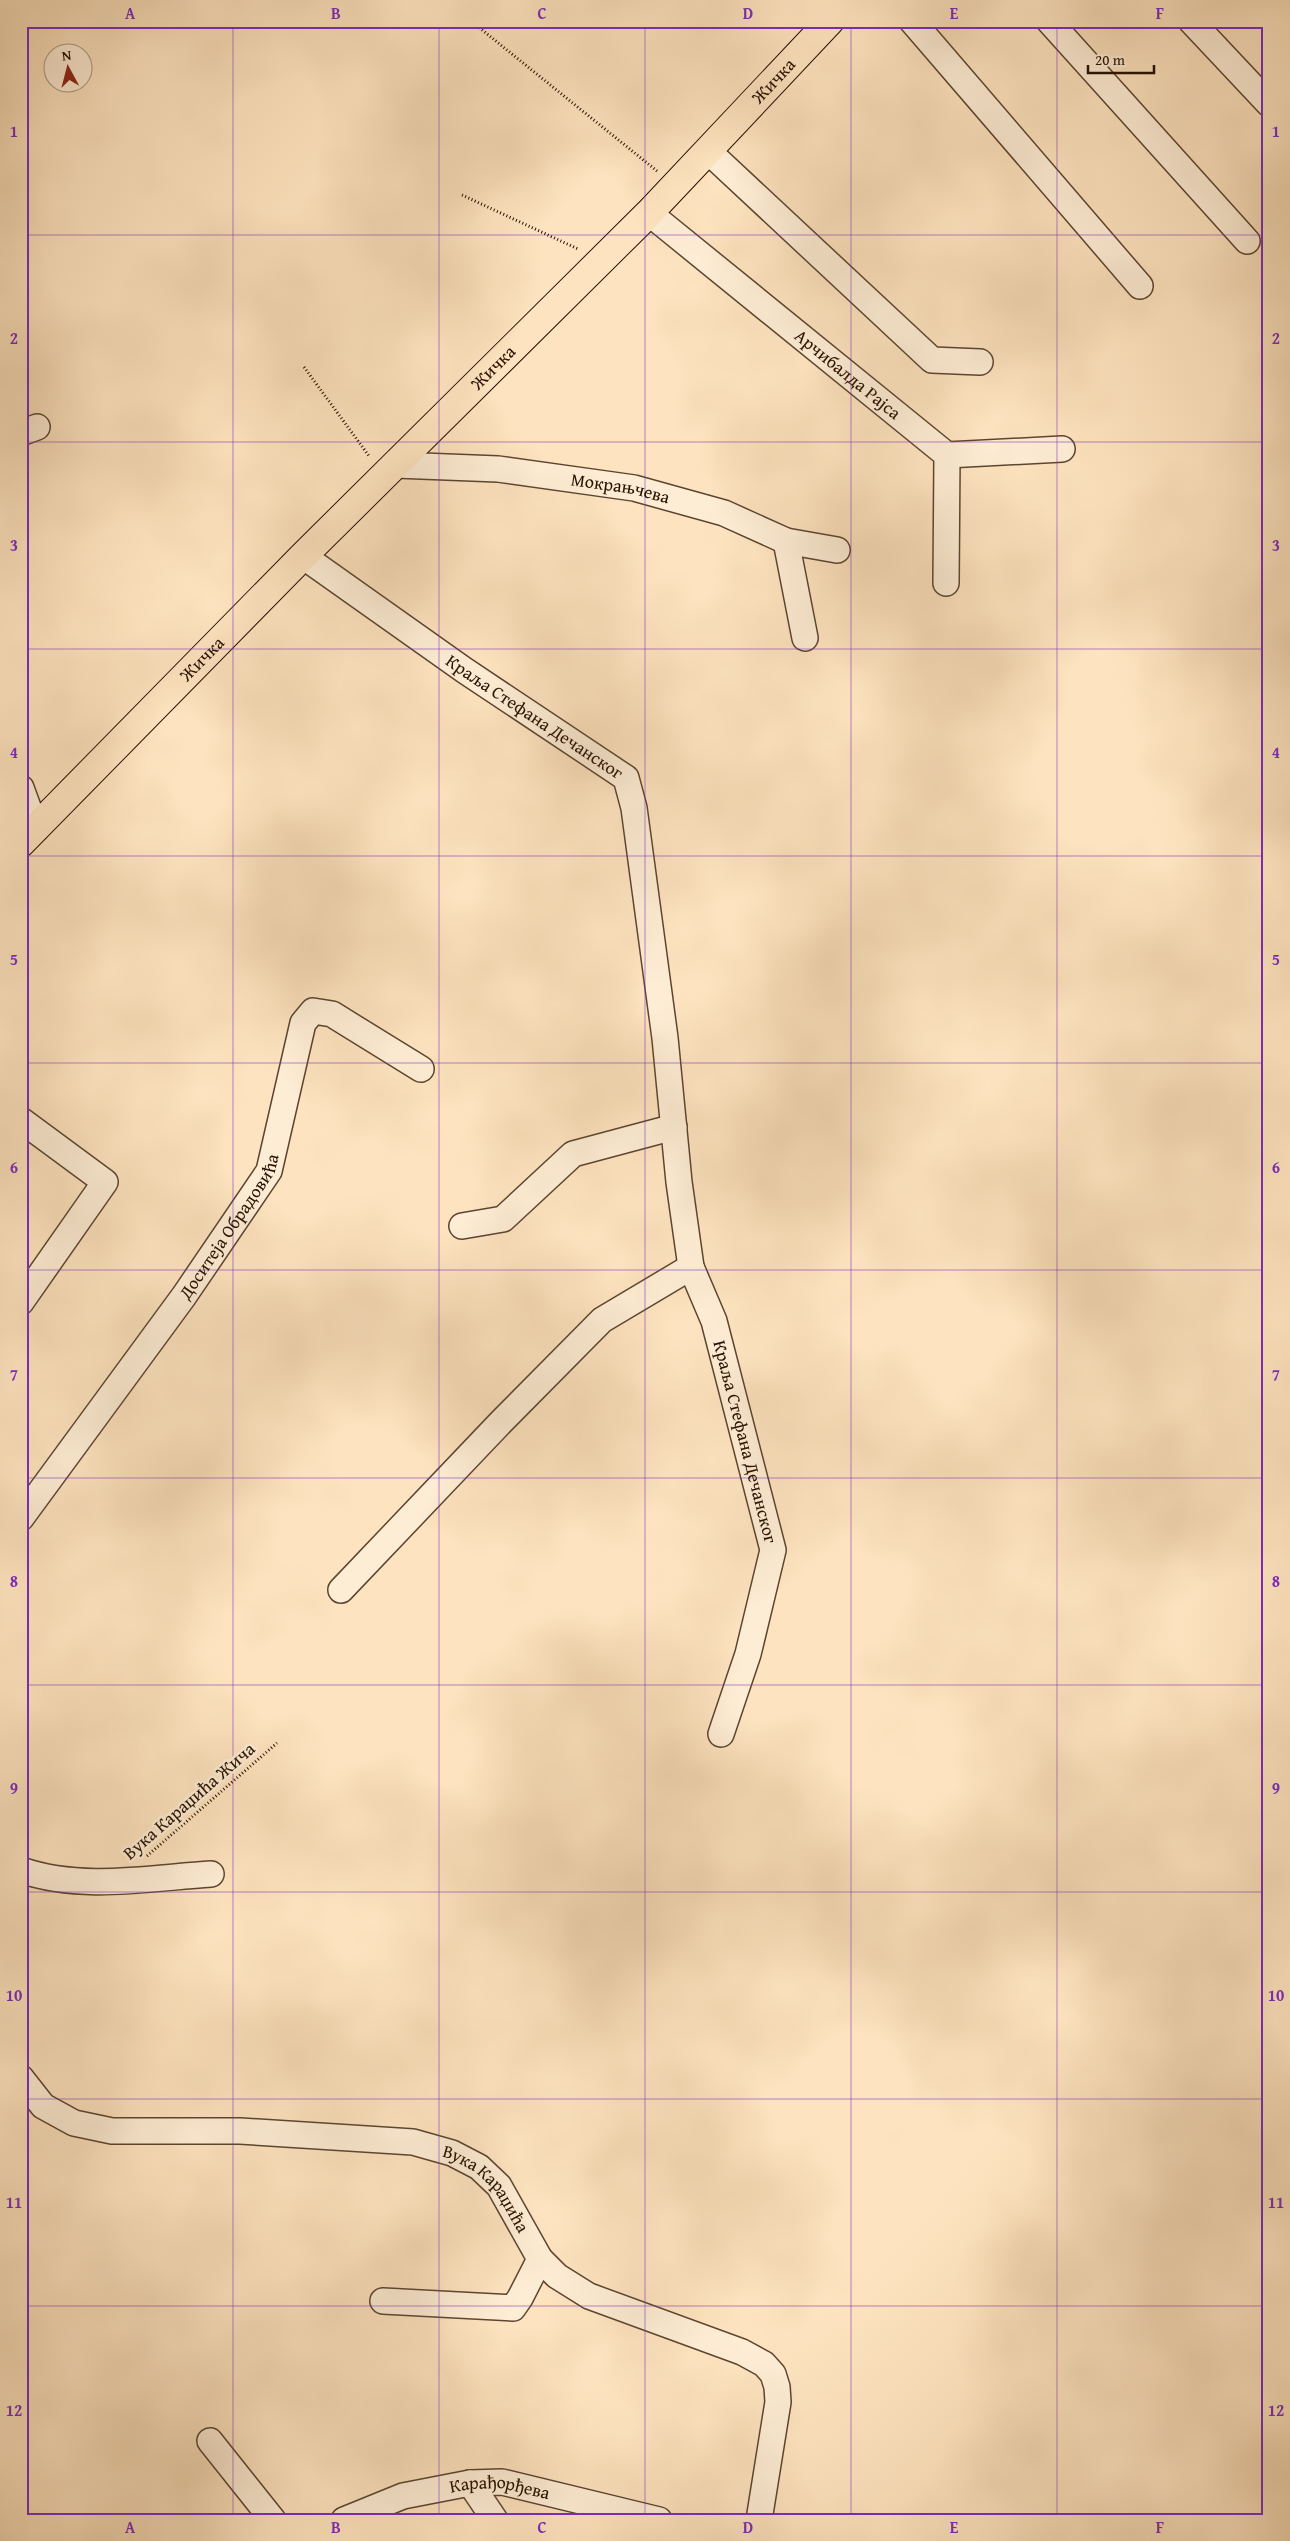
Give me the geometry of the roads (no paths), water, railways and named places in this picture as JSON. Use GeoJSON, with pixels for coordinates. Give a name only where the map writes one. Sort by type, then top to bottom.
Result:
{"type":"FeatureCollection","features":[{"type":"Feature","properties":{"kind":"main road","name":"Жичка"},"geometry":{"type":"LineString","coordinates":[[29,836],[303,556],[649,213],[830,21]]}},
{"type":"Feature","properties":{"kind":"street"},"geometry":{"type":"LineString","coordinates":[[912,21],[1140,286]]}},
{"type":"Feature","properties":{"kind":"street"},"geometry":{"type":"LineString","coordinates":[[1049,21],[1247,242]]}},
{"type":"Feature","properties":{"kind":"street"},"geometry":{"type":"LineString","coordinates":[[1191,21],[1269,104]]}},
{"type":"Feature","properties":{"kind":"street"},"geometry":{"type":"LineString","coordinates":[[708,151],[932,360],[980,362]]}},
{"type":"Feature","properties":{"kind":"street","name":"Арчибалда Рајса"},"geometry":{"type":"LineString","coordinates":[[649,213],[947,454]]}},
{"type":"Feature","properties":{"kind":"street"},"geometry":{"type":"LineString","coordinates":[[946,583],[947,454],[1062,449]]}},
{"type":"Feature","properties":{"kind":"street","name":"Мокрањчева"},"geometry":{"type":"LineString","coordinates":[[390,471],[498,468],[634,488],[724,513],[786,540],[837,550]]}},
{"type":"Feature","properties":{"kind":"street"},"geometry":{"type":"LineString","coordinates":[[786,540],[806,638]]}},
{"type":"Feature","properties":{"kind":"street","name":"Краља Стефана Дечанског"},"geometry":{"type":"LineString","coordinates":[[303,556],[464,670],[626,778],[634,808],[665,1038],[691,1267],[714,1321],[773,1550],[748,1654],[720,1734]]}},
{"type":"Feature","properties":{"kind":"street"},"geometry":{"type":"LineString","coordinates":[[21,788],[29,836]]}},
{"type":"Feature","properties":{"kind":"street","name":"Доситеја Обрадовића"},"geometry":{"type":"LineString","coordinates":[[21,1518],[184,1296],[269,1171],[303,1023],[313,1011],[332,1014],[421,1069]]}},
{"type":"Feature","properties":{"kind":"street"},"geometry":{"type":"LineString","coordinates":[[21,1120],[105,1182],[21,1302]]}},
{"type":"Feature","properties":{"kind":"street"},"geometry":{"type":"LineString","coordinates":[[462,1226],[503,1219],[573,1154],[674,1127]]}},
{"type":"Feature","properties":{"kind":"street"},"geometry":{"type":"LineString","coordinates":[[341,1590],[501,1422],[602,1320],[691,1267]]}},
{"type":"Feature","properties":{"kind":"street"},"geometry":{"type":"LineString","coordinates":[[21,1870],[53,1878],[94,1881],[211,1874]]}},
{"type":"Feature","properties":{"kind":"street","name":"Вука Караџића"},"geometry":{"type":"LineString","coordinates":[[21,2078],[43,2106],[74,2123],[112,2131],[240,2131],[413,2142],[452,2153],[480,2167],[499,2186],[540,2258],[557,2276],[589,2296],[742,2352],[764,2364],[773,2374],[778,2402],[759,2520]]}},
{"type":"Feature","properties":{"kind":"street"},"geometry":{"type":"LineString","coordinates":[[384,2301],[513,2308],[540,2258]]}},
{"type":"Feature","properties":{"kind":"street"},"geometry":{"type":"LineString","coordinates":[[210,2441],[273,2520]]}},
{"type":"Feature","properties":{"kind":"street","name":"Карађорђева"},"geometry":{"type":"LineString","coordinates":[[344,2520],[403,2496],[470,2483],[502,2482],[659,2520]]}},
{"type":"Feature","properties":{"kind":"street"},"geometry":{"type":"LineString","coordinates":[[470,2483],[495,2520]]}}]}
